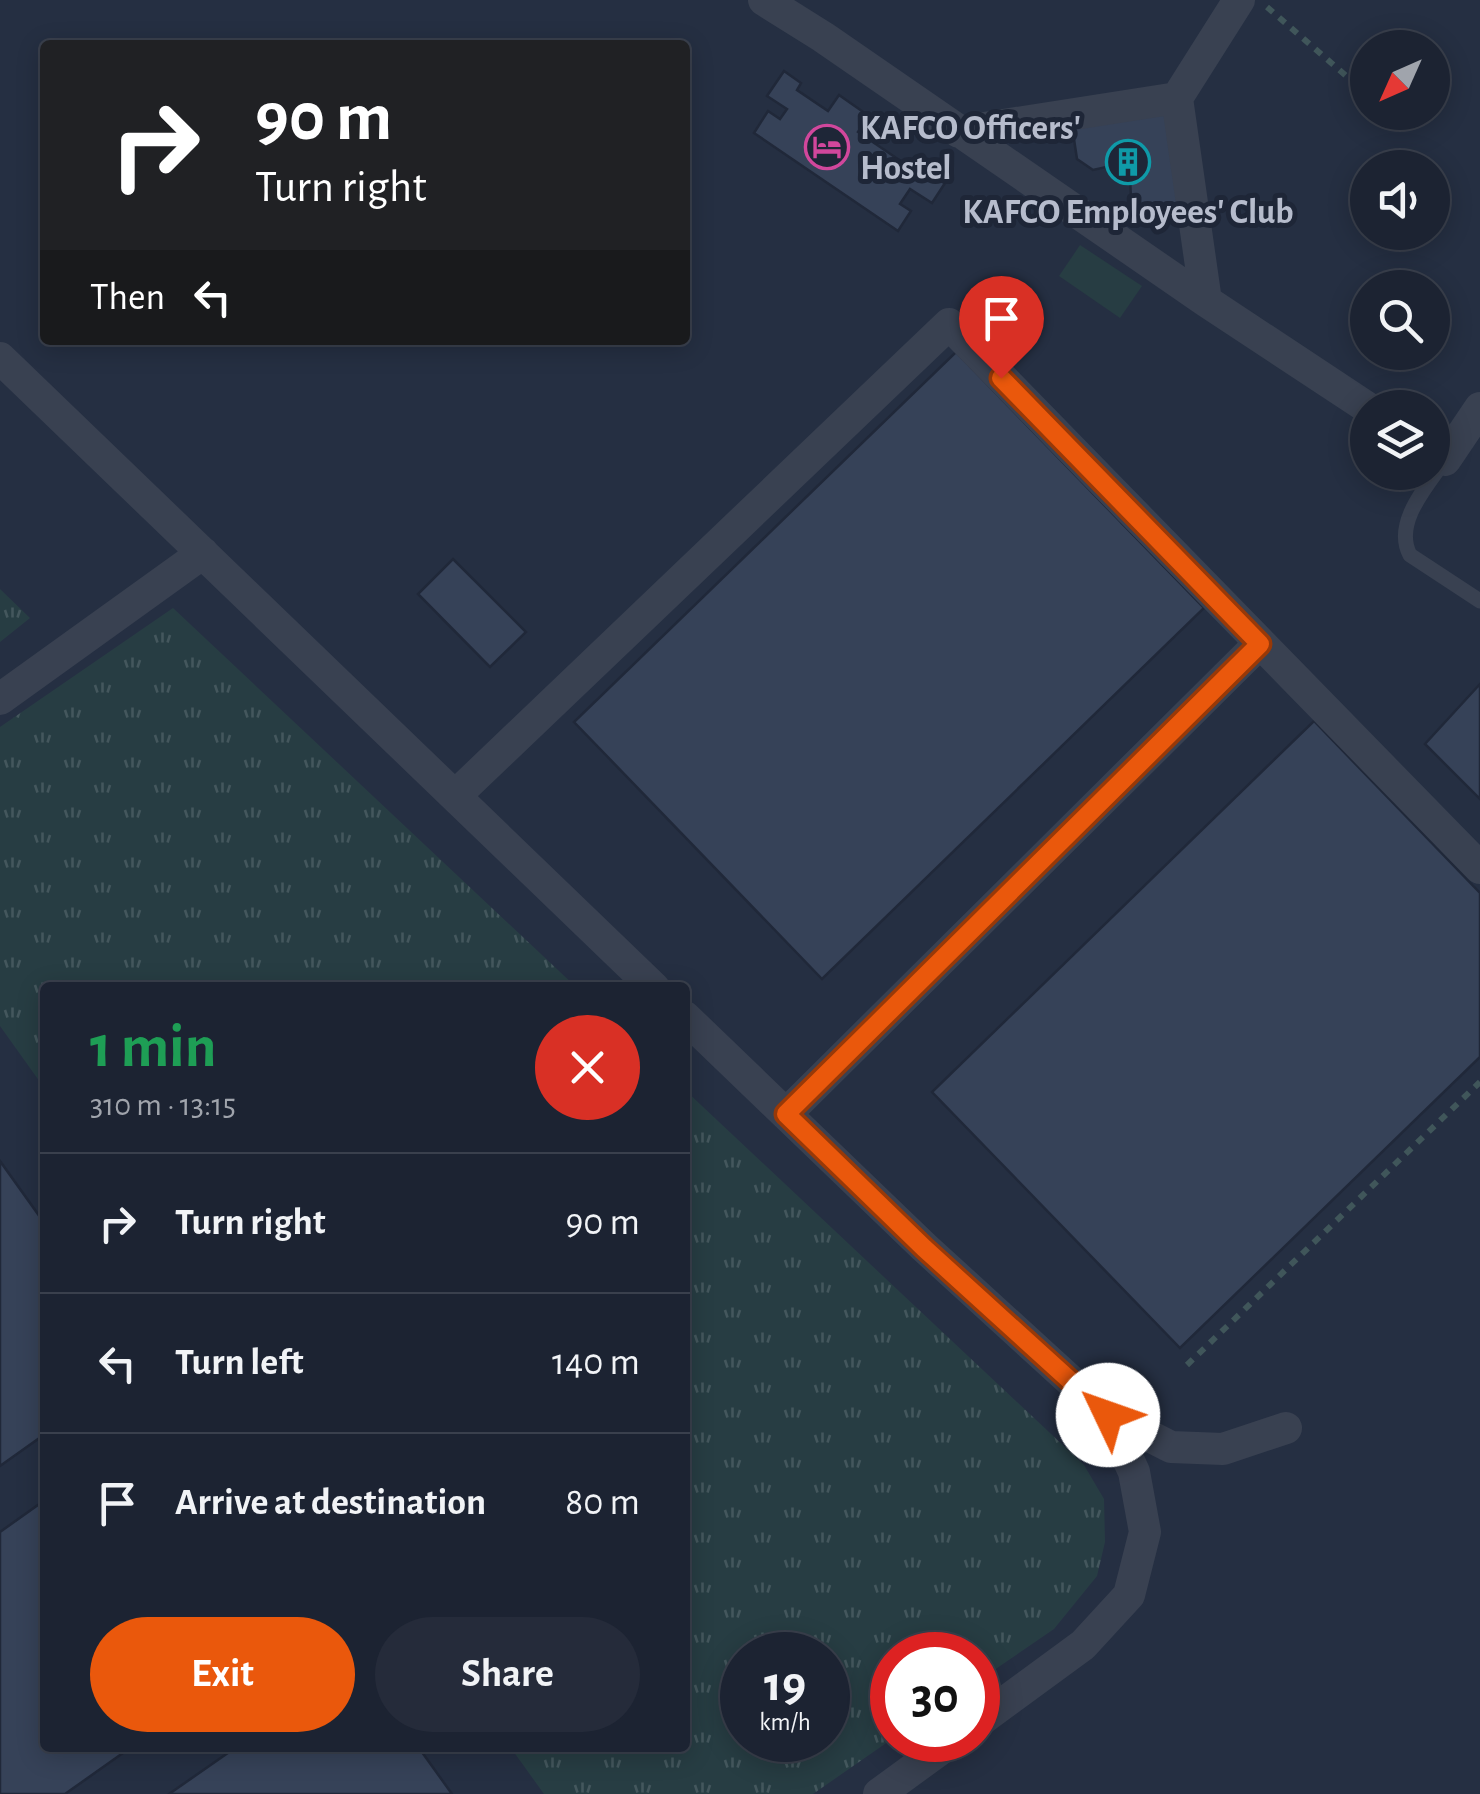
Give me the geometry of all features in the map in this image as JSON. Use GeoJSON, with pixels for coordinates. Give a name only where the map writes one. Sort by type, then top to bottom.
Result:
{"type":"FeatureCollection","features":[{"type":"Feature","properties":{"kind":"street"},"geometry":{"type":"LineString","coordinates":[[764,0],[1350,396]]}},
{"type":"Feature","properties":{"kind":"street"},"geometry":{"type":"LineString","coordinates":[[1206,301],[1177,98],[1239,0]]}},
{"type":"Feature","properties":{"kind":"street"},"geometry":{"type":"LineString","coordinates":[[959,132],[1177,98]]}},
{"type":"Feature","properties":{"kind":"street"},"geometry":{"type":"LineString","coordinates":[[456,796],[949,324],[1480,868]]}},
{"type":"Feature","properties":{"kind":"street"},"geometry":{"type":"LineString","coordinates":[[0,358],[648,982]]}},
{"type":"Feature","properties":{"kind":"street"},"geometry":{"type":"LineString","coordinates":[[1450,443],[1480,408]]}},
{"type":"Feature","properties":{"kind":"street"},"geometry":{"type":"LineString","coordinates":[[0,698],[203,553]]}},
{"type":"Feature","properties":{"kind":"street"},"geometry":{"type":"LineString","coordinates":[[786,1114],[1260,644]]}},
{"type":"Feature","properties":{"kind":"street"},"geometry":{"type":"LineString","coordinates":[[690,1022],[924,1248],[1108,1415],[1172,1447],[1223,1449],[1286,1428]]}},
{"type":"Feature","properties":{"kind":"street"},"geometry":{"type":"LineString","coordinates":[[1000,1706],[1083,1645],[1128,1595],[1146,1532],[1134,1472],[1108,1415]]}},
{"type":"Feature","properties":{"kind":"street"},"geometry":{"type":"LineString","coordinates":[[879,1794],[923,1762]]}},
{"type":"Feature","properties":{"kind":"lane"},"geometry":{"type":"LineString","coordinates":[[1422,490],[1411,512],[1405,544],[1410,555],[1480,601]]}},
{"type":"Feature","properties":{"kind":"path"},"geometry":{"type":"LineString","coordinates":[[1258,0],[1350,79]]}},
{"type":"Feature","properties":{"kind":"path"},"geometry":{"type":"LineString","coordinates":[[1409,130],[1412,133]]}},
{"type":"Feature","properties":{"kind":"path"},"geometry":{"type":"LineString","coordinates":[[1186,1364],[1480,1082]]}},
{"type":"Feature","properties":{"kind":"green space"},"geometry":{"type":"Polygon","coordinates":[[[1080,245],[1142,286],[1120,318],[1059,276],[1080,245]]]}},
{"type":"Feature","properties":{"kind":"green space"},"geometry":{"type":"Polygon","coordinates":[[[0,589],[30,618],[0,642],[0,589]]]}},
{"type":"Feature","properties":{"kind":"green space"},"geometry":{"type":"Polygon","coordinates":[[[173,608],[571,982],[40,982],[40,1082],[0,1026],[0,727],[173,608]]]}},
{"type":"Feature","properties":{"kind":"green space"},"geometry":{"type":"Polygon","coordinates":[[[690,1095],[1084,1465],[1104,1499],[1105,1542],[1097,1576],[1054,1629],[1000,1666],[1000,1632],[870,1632],[870,1754],[813,1794],[544,1794],[514,1752],[690,1752],[690,1095]]]}},
{"type":"Feature","properties":{"kind":"building","name":"KAFCO Officers' Hostel"},"geometry":{"type":"Polygon","coordinates":[[[784,71],[801,83],[797,90],[828,111],[839,95],[869,116],[858,132],[914,170],[920,161],[947,180],[932,203],[910,189],[900,204],[911,211],[898,231],[754,133],[768,111],[780,119],[787,109],[767,96],[784,71]]]}},
{"type":"Feature","properties":{"kind":"building","name":"KAFCO Employees' Club"},"geometry":{"type":"Polygon","coordinates":[[[1166,112],[1180,205],[1147,210],[1131,198],[1130,178],[1115,165],[1093,170],[1077,159],[1072,126],[1166,112]]]}},
{"type":"Feature","properties":{"kind":"building"},"geometry":{"type":"Polygon","coordinates":[[[956,352],[1204,608],[822,979],[574,722],[956,352]]]}},
{"type":"Feature","properties":{"kind":"building"},"geometry":{"type":"Polygon","coordinates":[[[453,559],[526,632],[490,667],[418,594],[453,559]]]}},
{"type":"Feature","properties":{"kind":"building"},"geometry":{"type":"Polygon","coordinates":[[[1480,684],[1480,799],[1425,744],[1480,684]]]}},
{"type":"Feature","properties":{"kind":"building"},"geometry":{"type":"Polygon","coordinates":[[[1314,721],[1480,893],[1480,1057],[1180,1348],[932,1092],[1314,721]]]}},
{"type":"Feature","properties":{"kind":"building"},"geometry":{"type":"Polygon","coordinates":[[[0,1161],[40,1217],[40,1438],[0,1466],[0,1161]]]}},
{"type":"Feature","properties":{"kind":"building"},"geometry":{"type":"Polygon","coordinates":[[[40,1504],[40,1752],[124,1752],[65,1794],[0,1794],[0,1532],[40,1504]]]}},
{"type":"Feature","properties":{"kind":"building"},"geometry":{"type":"Polygon","coordinates":[[[229,1752],[422,1752],[452,1794],[169,1794],[229,1752]]]}},
{"type":"Feature","properties":{"kind":"place","name":"KAFCO Officers' Hostel"},"geometry":{"type":"Point","coordinates":[827,147]}},
{"type":"Feature","properties":{"kind":"place","name":"KAFCO Employees' Club"},"geometry":{"type":"Point","coordinates":[1128,162]}},
{"type":"Feature","properties":{"kind":"route"},"geometry":{"type":"LineString","coordinates":[[1001,378],[1260,644],[786,1114],[924,1248],[1108,1415]]}}]}
